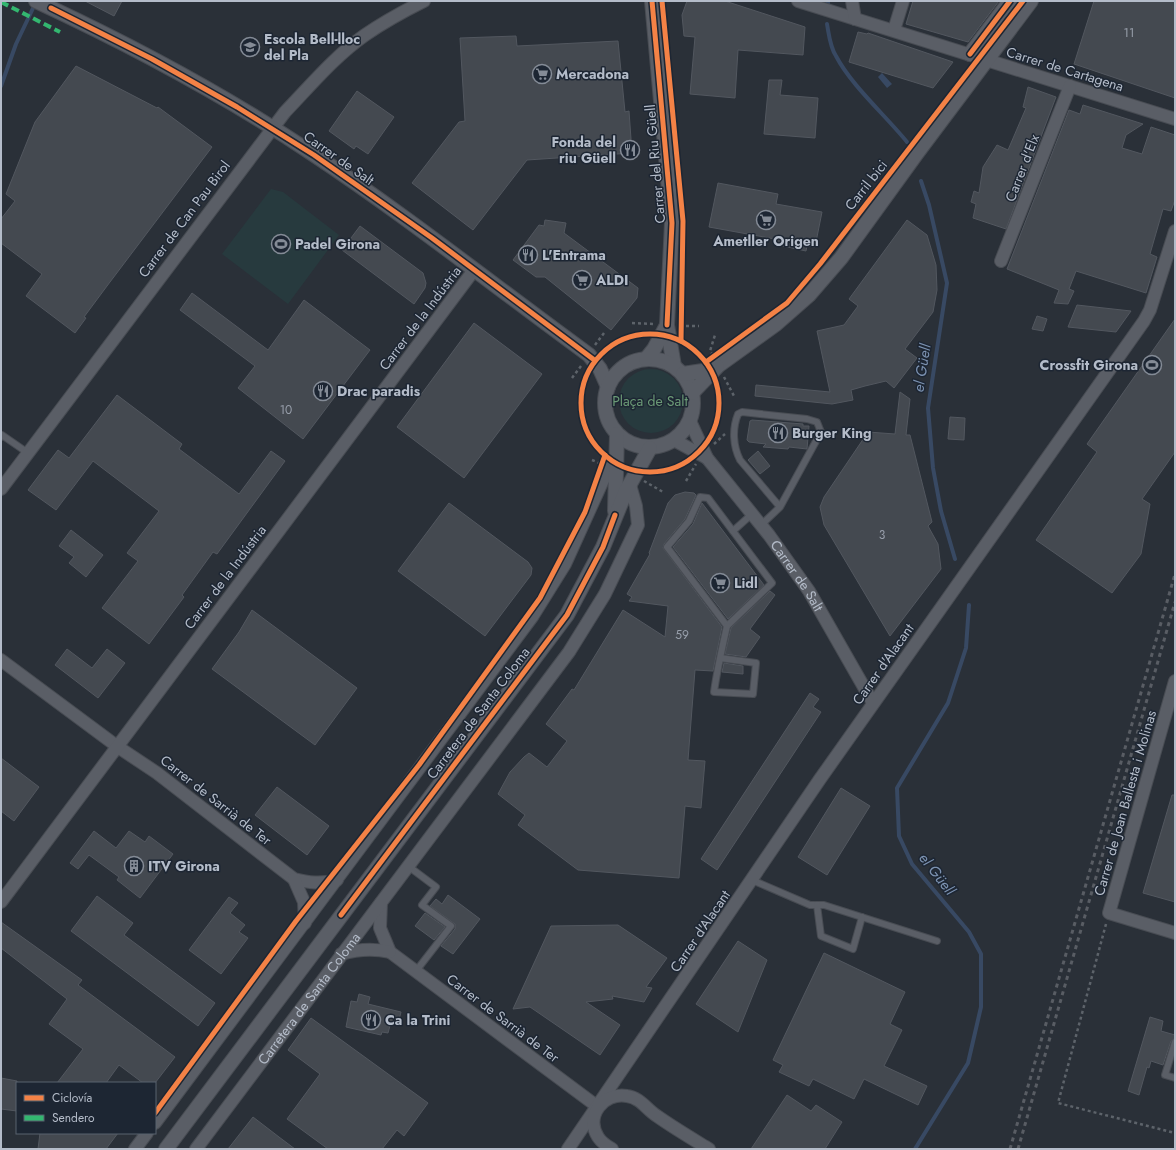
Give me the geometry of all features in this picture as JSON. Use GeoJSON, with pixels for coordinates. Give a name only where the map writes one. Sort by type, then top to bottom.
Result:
{"type":"FeatureCollection","features":[{"type":"Feature","properties":{"kind":"street","name":"Carrer de Salt"},"geometry":{"type":"LineString","coordinates":[[36,1],[152,59],[274,129],[314,155],[474,270],[593,359],[600,368],[608,387]]}},
{"type":"Feature","properties":{"kind":"street","name":"Carrer de Can Pau Birol"},"geometry":{"type":"LineString","coordinates":[[1,489],[246,161],[274,129],[285,112],[308,88],[364,36],[396,15],[424,1]]}},
{"type":"Feature","properties":{"kind":"street","name":"Carrer del Riu Güell"},"geometry":{"type":"LineString","coordinates":[[652,1],[672,223],[668,331],[678,370]]}},
{"type":"Feature","properties":{"kind":"street"},"geometry":{"type":"LineString","coordinates":[[798,1],[855,19],[852,1]]}},
{"type":"Feature","properties":{"kind":"street"},"geometry":{"type":"LineString","coordinates":[[894,30],[903,1]]}},
{"type":"Feature","properties":{"kind":"street"},"geometry":{"type":"LineString","coordinates":[[970,54],[1010,1]]}},
{"type":"Feature","properties":{"kind":"street"},"geometry":{"type":"LineString","coordinates":[[678,370],[714,362],[776,324],[809,295],[841,258],[1031,1]]}},
{"type":"Feature","properties":{"kind":"street","name":"Carrer de Cartagena"},"geometry":{"type":"LineString","coordinates":[[855,19],[1175,119]]}},
{"type":"Feature","properties":{"kind":"street","name":"Carrer d'Elx"},"geometry":{"type":"LineString","coordinates":[[1001,261],[1070,86]]}},
{"type":"Feature","properties":{"kind":"street","name":"Carrer d'Alacant"},"geometry":{"type":"LineString","coordinates":[[568,1149],[873,703],[1144,321],[1150,310],[1175,231]]}},
{"type":"Feature","properties":{"kind":"street","name":"Carrer de la Indústria"},"geometry":{"type":"LineString","coordinates":[[1,902],[474,270]]}},
{"type":"Feature","properties":{"kind":"street","name":"Carrer del Riu Güell"},"geometry":{"type":"LineString","coordinates":[[646,359],[668,331]]}},
{"type":"Feature","properties":{"kind":"street","name":"Carrer de Salt"},"geometry":{"type":"LineString","coordinates":[[593,359],[613,364],[626,365]]}},
{"type":"Feature","properties":{"kind":"street"},"geometry":{"type":"LineString","coordinates":[[646,359],[658,360],[678,370],[692,393],[693,410],[690,421],[683,432],[674,440],[663,446],[650,448],[634,445],[616,434],[609,424],[605,412],[605,399],[608,387],[616,373],[626,365],[646,359]]}},
{"type":"Feature","properties":{"kind":"street"},"geometry":{"type":"LineString","coordinates":[[692,393],[714,362]]}},
{"type":"Feature","properties":{"kind":"street","name":"Carrer de Salt"},"geometry":{"type":"LineString","coordinates":[[690,421],[707,458],[761,525],[809,591],[873,703]]}},
{"type":"Feature","properties":{"kind":"street","name":"Carretera de Santa Coloma"},"geometry":{"type":"LineString","coordinates":[[615,515],[616,434]]}},
{"type":"Feature","properties":{"kind":"street","name":"Carrer de Salt"},"geometry":{"type":"LineString","coordinates":[[674,440],[707,458]]}},
{"type":"Feature","properties":{"kind":"street","name":"Carretera de Santa Coloma"},"geometry":{"type":"LineString","coordinates":[[166,1149],[567,615],[602,547],[615,515],[650,448]]}},
{"type":"Feature","properties":{"kind":"street","name":"Carretera de Santa Coloma"},"geometry":{"type":"LineString","coordinates":[[156,1122],[532,617],[565,564],[615,457]]}},
{"type":"Feature","properties":{"kind":"street","name":"Carretera de Santa Coloma"},"geometry":{"type":"LineString","coordinates":[[196,1149],[569,652],[605,594],[638,524],[636,506],[630,485]]}},
{"type":"Feature","properties":{"kind":"street","name":"Carrer de Sarrià de Ter"},"geometry":{"type":"LineString","coordinates":[[1,660],[118,747],[157,773],[294,879],[309,883],[325,883],[337,880]]}},
{"type":"Feature","properties":{"kind":"street","name":"Carrer de Joan Ballesta i Molinas"},"geometry":{"type":"LineString","coordinates":[[1175,680],[1109,914],[1175,933]]}},
{"type":"Feature","properties":{"kind":"street","name":"Carrer de Sarrià de Ter"},"geometry":{"type":"LineString","coordinates":[[294,879],[304,902],[305,923]]}},
{"type":"Feature","properties":{"kind":"street","name":"Carrer de Sarrià de Ter"},"geometry":{"type":"LineString","coordinates":[[381,902],[380,928],[390,952]]}},
{"type":"Feature","properties":{"kind":"street","name":"Carrer de Sarrià de Ter"},"geometry":{"type":"LineString","coordinates":[[341,954],[361,949],[376,949],[390,952],[598,1107]]}},
{"type":"Feature","properties":{"kind":"street"},"geometry":{"type":"LineString","coordinates":[[612,1149],[598,1138],[594,1128],[593,1118],[598,1107],[607,1099],[615,1096],[626,1096],[638,1099],[655,1115],[709,1149]]}},
{"type":"Feature","properties":{"kind":"street"},"geometry":{"type":"LineString","coordinates":[[135,1149],[146,1134]]}},
{"type":"Feature","properties":{"kind":"lane"},"geometry":{"type":"LineString","coordinates":[[761,525],[780,507],[821,432],[817,422],[807,419],[742,412],[738,414],[735,421],[733,434],[736,453],[740,460],[780,507]]}},
{"type":"Feature","properties":{"kind":"lane"},"geometry":{"type":"LineString","coordinates":[[1,437],[2,435],[28,453]]}},
{"type":"Feature","properties":{"kind":"lane"},"geometry":{"type":"LineString","coordinates":[[720,658],[756,663],[753,694],[714,692],[720,658],[727,626],[772,583],[708,498],[700,497],[689,521],[668,547],[727,626]]}},
{"type":"Feature","properties":{"kind":"lane"},"geometry":{"type":"LineString","coordinates":[[733,532],[752,514]]}},
{"type":"Feature","properties":{"kind":"lane"},"geometry":{"type":"LineString","coordinates":[[408,866],[436,887],[422,905],[451,926],[416,972]]}},
{"type":"Feature","properties":{"kind":"lane"},"geometry":{"type":"LineString","coordinates":[[752,880],[810,905],[824,905],[937,941]]}},
{"type":"Feature","properties":{"kind":"lane"},"geometry":{"type":"LineString","coordinates":[[817,905],[821,936],[853,949],[862,917]]}},
{"type":"Feature","properties":{"kind":"lane"},"geometry":{"type":"LineString","coordinates":[[1175,1042],[1165,1075],[1175,1078]]}},
{"type":"Feature","properties":{"kind":"path"},"geometry":{"type":"LineString","coordinates":[[668,331],[681,341],[682,321]]}},
{"type":"Feature","properties":{"kind":"path"},"geometry":{"type":"LineString","coordinates":[[600,469],[605,455],[615,457]]}},
{"type":"Feature","properties":{"kind":"path"},"geometry":{"type":"LineString","coordinates":[[1109,914],[1058,1103],[1173,1133],[1173,1126]]}},
{"type":"Feature","properties":{"kind":"green space","name":"Padel Girona"},"geometry":{"type":"Polygon","coordinates":[[[271,189],[283,192],[339,235],[288,304],[222,254],[271,189]]]}},
{"type":"Feature","properties":{"kind":"green space","name":"Plaça de Salt"},"geometry":{"type":"Polygon","coordinates":[[[645,369],[657,369],[674,378],[681,389],[683,401],[681,413],[674,424],[657,433],[645,433],[633,428],[624,419],[619,407],[619,395],[624,383],[633,374],[645,369]]]}},
{"type":"Feature","properties":{"kind":"water"},"geometry":{"type":"Polygon","coordinates":[[[882,73],[892,84],[887,88],[878,77],[882,73]]]}},
{"type":"Feature","properties":{"kind":"building"},"geometry":{"type":"Polygon","coordinates":[[[85,1],[122,1],[114,16],[85,1]]]}},
{"type":"Feature","properties":{"kind":"building"},"geometry":{"type":"Polygon","coordinates":[[[687,1],[725,1],[805,27],[803,55],[738,50],[735,98],[690,94],[695,37],[684,36],[682,15],[687,1]]]}},
{"type":"Feature","properties":{"kind":"building"},"geometry":{"type":"Polygon","coordinates":[[[913,1],[999,1],[968,42],[906,24],[913,1]]]}},
{"type":"Feature","properties":{"kind":"building"},"geometry":{"type":"Polygon","coordinates":[[[1094,1],[1175,1],[1175,98],[1074,64],[1094,1]]]}},
{"type":"Feature","properties":{"kind":"building"},"geometry":{"type":"Polygon","coordinates":[[[858,32],[868,33],[953,62],[933,88],[849,62],[858,32]]]}},
{"type":"Feature","properties":{"kind":"building"},"geometry":{"type":"Polygon","coordinates":[[[516,36],[517,46],[618,41],[625,112],[629,111],[632,153],[527,160],[473,230],[412,183],[459,122],[465,121],[460,38],[516,36]]]}},
{"type":"Feature","properties":{"kind":"building"},"geometry":{"type":"Polygon","coordinates":[[[76,66],[157,108],[158,107],[212,147],[84,317],[86,318],[75,333],[26,296],[42,274],[1,243],[1,219],[15,201],[6,194],[35,122],[76,66]]]}},
{"type":"Feature","properties":{"kind":"building"},"geometry":{"type":"Polygon","coordinates":[[[769,80],[782,80],[780,95],[818,98],[815,138],[764,134],[769,80]]]}},
{"type":"Feature","properties":{"kind":"building"},"geometry":{"type":"Polygon","coordinates":[[[1028,87],[1056,97],[1006,229],[973,218],[976,204],[971,202],[974,191],[979,193],[983,167],[997,145],[1008,150],[1026,108],[1023,107],[1028,87]]]}},
{"type":"Feature","properties":{"kind":"building"},"geometry":{"type":"Polygon","coordinates":[[[357,91],[394,117],[368,154],[356,146],[354,149],[329,131],[357,91]]]}},
{"type":"Feature","properties":{"kind":"building"},"geometry":{"type":"Polygon","coordinates":[[[1083,105],[1143,124],[1126,135],[1122,148],[1142,154],[1151,127],[1175,135],[1175,200],[1171,211],[1163,209],[1150,254],[1157,257],[1146,293],[1076,271],[1069,289],[1074,291],[1068,304],[1054,303],[1059,290],[1007,269],[1069,110],[1080,114],[1083,105]]]}},
{"type":"Feature","properties":{"kind":"building","name":"Ametller Origen"},"geometry":{"type":"Polygon","coordinates":[[[718,183],[778,194],[776,204],[822,212],[815,247],[807,246],[806,251],[774,244],[775,239],[709,227],[718,183]]]}},
{"type":"Feature","properties":{"kind":"building"},"geometry":{"type":"Polygon","coordinates":[[[545,220],[566,223],[564,233],[638,288],[637,298],[611,330],[545,277],[536,277],[513,260],[539,225],[544,226],[545,220]]]}},
{"type":"Feature","properties":{"kind":"building"},"geometry":{"type":"Polygon","coordinates":[[[907,220],[927,235],[936,265],[937,290],[933,312],[905,349],[917,358],[894,388],[886,381],[865,386],[851,390],[853,400],[832,404],[755,396],[756,385],[830,392],[817,331],[844,325],[858,306],[849,299],[907,220]]]}},
{"type":"Feature","properties":{"kind":"building"},"geometry":{"type":"Polygon","coordinates":[[[360,226],[423,273],[426,283],[425,288],[414,304],[342,250],[360,226]]]}},
{"type":"Feature","properties":{"kind":"building"},"geometry":{"type":"Polygon","coordinates":[[[192,293],[268,350],[304,300],[370,350],[303,439],[238,388],[255,366],[180,310],[192,293]]]}},
{"type":"Feature","properties":{"kind":"building"},"geometry":{"type":"Polygon","coordinates":[[[1077,305],[1131,311],[1116,332],[1068,327],[1077,305]]]}},
{"type":"Feature","properties":{"kind":"building"},"geometry":{"type":"Polygon","coordinates":[[[1037,316],[1047,319],[1043,331],[1032,329],[1037,316]]]}},
{"type":"Feature","properties":{"kind":"building"},"geometry":{"type":"Polygon","coordinates":[[[1175,319],[1175,452],[1142,499],[1150,504],[1141,554],[1112,593],[1036,540],[1097,452],[1087,444],[1175,319]]]}},
{"type":"Feature","properties":{"kind":"building"},"geometry":{"type":"Polygon","coordinates":[[[474,323],[542,374],[464,478],[397,427],[474,323]]]}},
{"type":"Feature","properties":{"kind":"building"},"geometry":{"type":"Polygon","coordinates":[[[900,392],[910,399],[906,435],[910,435],[932,522],[928,526],[938,544],[941,569],[890,636],[824,525],[820,507],[824,497],[868,432],[895,434],[900,392]]]}},
{"type":"Feature","properties":{"kind":"building"},"geometry":{"type":"Polygon","coordinates":[[[117,395],[182,444],[179,449],[239,494],[271,451],[285,461],[217,554],[213,552],[182,595],[184,597],[149,644],[102,608],[138,561],[127,553],[159,511],[93,461],[56,510],[28,490],[58,450],[69,458],[117,395]]]}},
{"type":"Feature","properties":{"kind":"building"},"geometry":{"type":"Polygon","coordinates":[[[950,417],[965,418],[964,440],[948,439],[950,417]]]}},
{"type":"Feature","properties":{"kind":"building","name":"Burger King"},"geometry":{"type":"Polygon","coordinates":[[[750,421],[803,424],[803,426],[809,426],[807,449],[763,447],[766,444],[749,442],[747,440],[750,421]]]}},
{"type":"Feature","properties":{"kind":"building"},"geometry":{"type":"Polygon","coordinates":[[[758,451],[770,466],[760,474],[748,460],[758,451]]]}},
{"type":"Feature","properties":{"kind":"building"},"geometry":{"type":"Polygon","coordinates":[[[685,492],[694,493],[696,495],[685,519],[664,544],[663,548],[722,627],[713,671],[695,670],[688,760],[705,761],[701,808],[685,806],[679,878],[578,870],[518,825],[525,815],[498,794],[510,772],[529,753],[547,767],[567,741],[546,724],[572,689],[574,690],[623,610],[665,637],[668,606],[629,601],[632,597],[627,594],[650,554],[649,553],[668,503],[675,495],[685,492]]]}},
{"type":"Feature","properties":{"kind":"building"},"geometry":{"type":"Polygon","coordinates":[[[449,503],[528,562],[532,568],[531,575],[485,636],[398,571],[449,503]]]}},
{"type":"Feature","properties":{"kind":"building"},"geometry":{"type":"Polygon","coordinates":[[[702,503],[764,585],[728,619],[673,547],[693,524],[702,503]]]}},
{"type":"Feature","properties":{"kind":"building"},"geometry":{"type":"Polygon","coordinates":[[[71,530],[103,555],[86,577],[69,563],[74,557],[59,546],[71,530]]]}},
{"type":"Feature","properties":{"kind":"building"},"geometry":{"type":"Polygon","coordinates":[[[770,591],[775,595],[750,629],[760,637],[746,657],[725,654],[731,628],[770,591]]]}},
{"type":"Feature","properties":{"kind":"building"},"geometry":{"type":"Polygon","coordinates":[[[252,610],[357,688],[315,745],[212,669],[239,632],[252,610]]]}},
{"type":"Feature","properties":{"kind":"building"},"geometry":{"type":"Polygon","coordinates":[[[67,649],[92,668],[107,649],[125,663],[98,698],[55,665],[67,649]]]}},
{"type":"Feature","properties":{"kind":"building"},"geometry":{"type":"Polygon","coordinates":[[[724,663],[743,666],[743,674],[722,672],[724,663]]]}},
{"type":"Feature","properties":{"kind":"building"},"geometry":{"type":"Polygon","coordinates":[[[810,693],[819,699],[813,707],[821,712],[717,870],[701,859],[810,693]]]}},
{"type":"Feature","properties":{"kind":"building"},"geometry":{"type":"Polygon","coordinates":[[[1,758],[39,787],[14,821],[1,811],[1,758]]]}},
{"type":"Feature","properties":{"kind":"building"},"geometry":{"type":"Polygon","coordinates":[[[277,787],[329,826],[307,855],[255,815],[277,787]]]}},
{"type":"Feature","properties":{"kind":"building"},"geometry":{"type":"Polygon","coordinates":[[[841,788],[870,806],[827,875],[798,857],[841,788]]]}},
{"type":"Feature","properties":{"kind":"building"},"geometry":{"type":"Polygon","coordinates":[[[1172,795],[1175,795],[1175,902],[1143,893],[1172,795]]]}},
{"type":"Feature","properties":{"kind":"building","name":"ITV Girona"},"geometry":{"type":"Polygon","coordinates":[[[94,831],[116,848],[129,831],[145,842],[149,836],[173,854],[140,898],[117,880],[119,877],[89,855],[78,869],[70,863],[94,831]]]}},
{"type":"Feature","properties":{"kind":"building"},"geometry":{"type":"Polygon","coordinates":[[[448,895],[480,919],[453,954],[441,946],[455,929],[455,924],[430,906],[436,899],[442,904],[448,895]]]}},
{"type":"Feature","properties":{"kind":"building"},"geometry":{"type":"Polygon","coordinates":[[[97,896],[133,923],[124,935],[215,1003],[198,1026],[71,931],[97,896]]]}},
{"type":"Feature","properties":{"kind":"building"},"geometry":{"type":"Polygon","coordinates":[[[229,897],[238,903],[230,913],[245,925],[239,932],[248,938],[221,974],[189,950],[229,897]]]}},
{"type":"Feature","properties":{"kind":"building"},"geometry":{"type":"Polygon","coordinates":[[[425,913],[445,927],[434,940],[415,926],[425,913]]]}},
{"type":"Feature","properties":{"kind":"building"},"geometry":{"type":"Polygon","coordinates":[[[1,922],[82,980],[78,985],[175,1057],[156,1082],[142,1082],[119,1065],[107,1082],[58,1082],[83,1049],[49,1024],[67,999],[1,948],[1,922]]]}},
{"type":"Feature","properties":{"kind":"building"},"geometry":{"type":"Polygon","coordinates":[[[618,925],[667,958],[646,987],[652,988],[644,1002],[612,996],[613,999],[586,1002],[620,1025],[600,1055],[530,1007],[513,1009],[551,926],[618,925]]]}},
{"type":"Feature","properties":{"kind":"building"},"geometry":{"type":"Polygon","coordinates":[[[738,941],[767,960],[738,1032],[696,1004],[738,941]]]}},
{"type":"Feature","properties":{"kind":"building"},"geometry":{"type":"Polygon","coordinates":[[[824,953],[905,992],[890,1024],[902,1030],[884,1066],[927,1086],[918,1105],[864,1079],[854,1099],[813,1079],[809,1086],[779,1072],[783,1065],[773,1060],[824,953]]]}},
{"type":"Feature","properties":{"kind":"building"},"geometry":{"type":"Polygon","coordinates":[[[359,994],[370,997],[368,1004],[401,1012],[398,1024],[391,1022],[388,1033],[382,1032],[381,1035],[346,1027],[351,1001],[357,1002],[359,994]]]}},
{"type":"Feature","properties":{"kind":"building"},"geometry":{"type":"Polygon","coordinates":[[[1150,1017],[1163,1021],[1161,1031],[1175,1035],[1175,1038],[1171,1041],[1163,1065],[1151,1061],[1149,1068],[1147,1067],[1139,1095],[1128,1091],[1150,1017]]]}},
{"type":"Feature","properties":{"kind":"building"},"geometry":{"type":"Polygon","coordinates":[[[311,1018],[428,1103],[404,1136],[397,1130],[382,1149],[328,1149],[287,1119],[320,1074],[288,1050],[311,1018]]]}},
{"type":"Feature","properties":{"kind":"building"},"geometry":{"type":"Polygon","coordinates":[[[1,1078],[17,1081],[16,1111],[1,1109],[1,1078]]]}},
{"type":"Feature","properties":{"kind":"building"},"geometry":{"type":"Polygon","coordinates":[[[787,1095],[811,1111],[816,1105],[842,1122],[825,1149],[751,1149],[787,1095]]]}},
{"type":"Feature","properties":{"kind":"building"},"geometry":{"type":"Polygon","coordinates":[[[253,1117],[279,1137],[295,1149],[228,1149],[253,1117]]]}},
{"type":"Feature","properties":{"kind":"building"},"geometry":{"type":"Polygon","coordinates":[[[40,1134],[117,1134],[106,1149],[38,1149],[40,1134]]]}},
{"type":"Feature","properties":{"kind":"waterway"},"geometry":{"type":"LineString","coordinates":[[1,86],[16,44],[35,4]]}},
{"type":"Feature","properties":{"kind":"waterway","name":"el Güell"},"geometry":{"type":"LineString","coordinates":[[827,24],[832,49],[842,67],[907,142]]}},
{"type":"Feature","properties":{"kind":"waterway","name":"el Güell"},"geometry":{"type":"LineString","coordinates":[[921,181],[929,205],[947,283],[928,408],[933,468],[941,511],[955,559]]}},
{"type":"Feature","properties":{"kind":"waterway","name":"el Güell"},"geometry":{"type":"LineString","coordinates":[[915,1149],[968,1063],[981,1007],[981,954],[969,932],[912,864],[899,836],[897,788],[948,703],[966,648],[969,605]]}},
{"type":"Feature","properties":{"kind":"railway"},"geometry":{"type":"LineString","coordinates":[[1010,1149],[1175,574]]}},
{"type":"Feature","properties":{"kind":"railway"},"geometry":{"type":"LineString","coordinates":[[1018,1149],[1175,602]]}},
{"type":"Feature","properties":{"kind":"marked path"},"geometry":{"type":"LineString","coordinates":[[1,2],[60,32]]}},
{"type":"Feature","properties":{"kind":"cycle path"},"geometry":{"type":"LineString","coordinates":[[652,1],[672,223],[667,325]]}},
{"type":"Feature","properties":{"kind":"cycle path"},"geometry":{"type":"LineString","coordinates":[[662,1],[683,221],[681,341]]}},
{"type":"Feature","properties":{"kind":"cycle path"},"geometry":{"type":"LineString","coordinates":[[970,54],[1010,1]]}},
{"type":"Feature","properties":{"kind":"cycle path","name":"Carril bici"},"geometry":{"type":"LineString","coordinates":[[706,362],[787,303],[820,264],[1023,1]]}},
{"type":"Feature","properties":{"kind":"cycle path"},"geometry":{"type":"LineString","coordinates":[[51,8],[152,59],[237,107],[314,155],[432,238],[593,359]]}},
{"type":"Feature","properties":{"kind":"cycle path"},"geometry":{"type":"LineString","coordinates":[[643,334],[657,334],[683,342],[699,354],[711,370],[714,377],[718,390],[719,403],[718,416],[714,429],[711,436],[699,452],[683,464],[676,467],[657,472],[643,472],[617,464],[601,452],[589,436],[586,429],[581,410],[581,396],[589,370],[601,354],[617,342],[624,339],[643,334]]}},
{"type":"Feature","properties":{"kind":"cycle path"},"geometry":{"type":"LineString","coordinates":[[156,1112],[296,921],[419,765],[540,598],[585,512],[605,455]]}},
{"type":"Feature","properties":{"kind":"cycle path"},"geometry":{"type":"LineString","coordinates":[[341,915],[567,615],[603,547],[615,515]]}},
{"type":"Feature","properties":{"kind":"place","name":"Escola Bell-lloc del Pla"},"geometry":{"type":"Point","coordinates":[250,47]}},
{"type":"Feature","properties":{"kind":"place","name":"Mercadona"},"geometry":{"type":"Point","coordinates":[542,74]}},
{"type":"Feature","properties":{"kind":"place","name":"Fonda del riu Güell"},"geometry":{"type":"Point","coordinates":[630,150]}},
{"type":"Feature","properties":{"kind":"place","name":"Ametller Origen"},"geometry":{"type":"Point","coordinates":[766,220]}},
{"type":"Feature","properties":{"kind":"place","name":"Padel Girona"},"geometry":{"type":"Point","coordinates":[281,244]}},
{"type":"Feature","properties":{"kind":"place","name":"L'Entrama"},"geometry":{"type":"Point","coordinates":[528,255]}},
{"type":"Feature","properties":{"kind":"place","name":"ALDI"},"geometry":{"type":"Point","coordinates":[582,280]}},
{"type":"Feature","properties":{"kind":"place","name":"Crossfit Girona"},"geometry":{"type":"Point","coordinates":[1152,365]}},
{"type":"Feature","properties":{"kind":"place","name":"Drac paradis"},"geometry":{"type":"Point","coordinates":[323,391]}},
{"type":"Feature","properties":{"kind":"place","name":"Burger King"},"geometry":{"type":"Point","coordinates":[778,433]}},
{"type":"Feature","properties":{"kind":"place","name":"Lidl"},"geometry":{"type":"Point","coordinates":[720,583]}},
{"type":"Feature","properties":{"kind":"place","name":"ITV Girona"},"geometry":{"type":"Point","coordinates":[134,866]}},
{"type":"Feature","properties":{"kind":"place","name":"Ca la Trini"},"geometry":{"type":"Point","coordinates":[371,1020]}}]}
